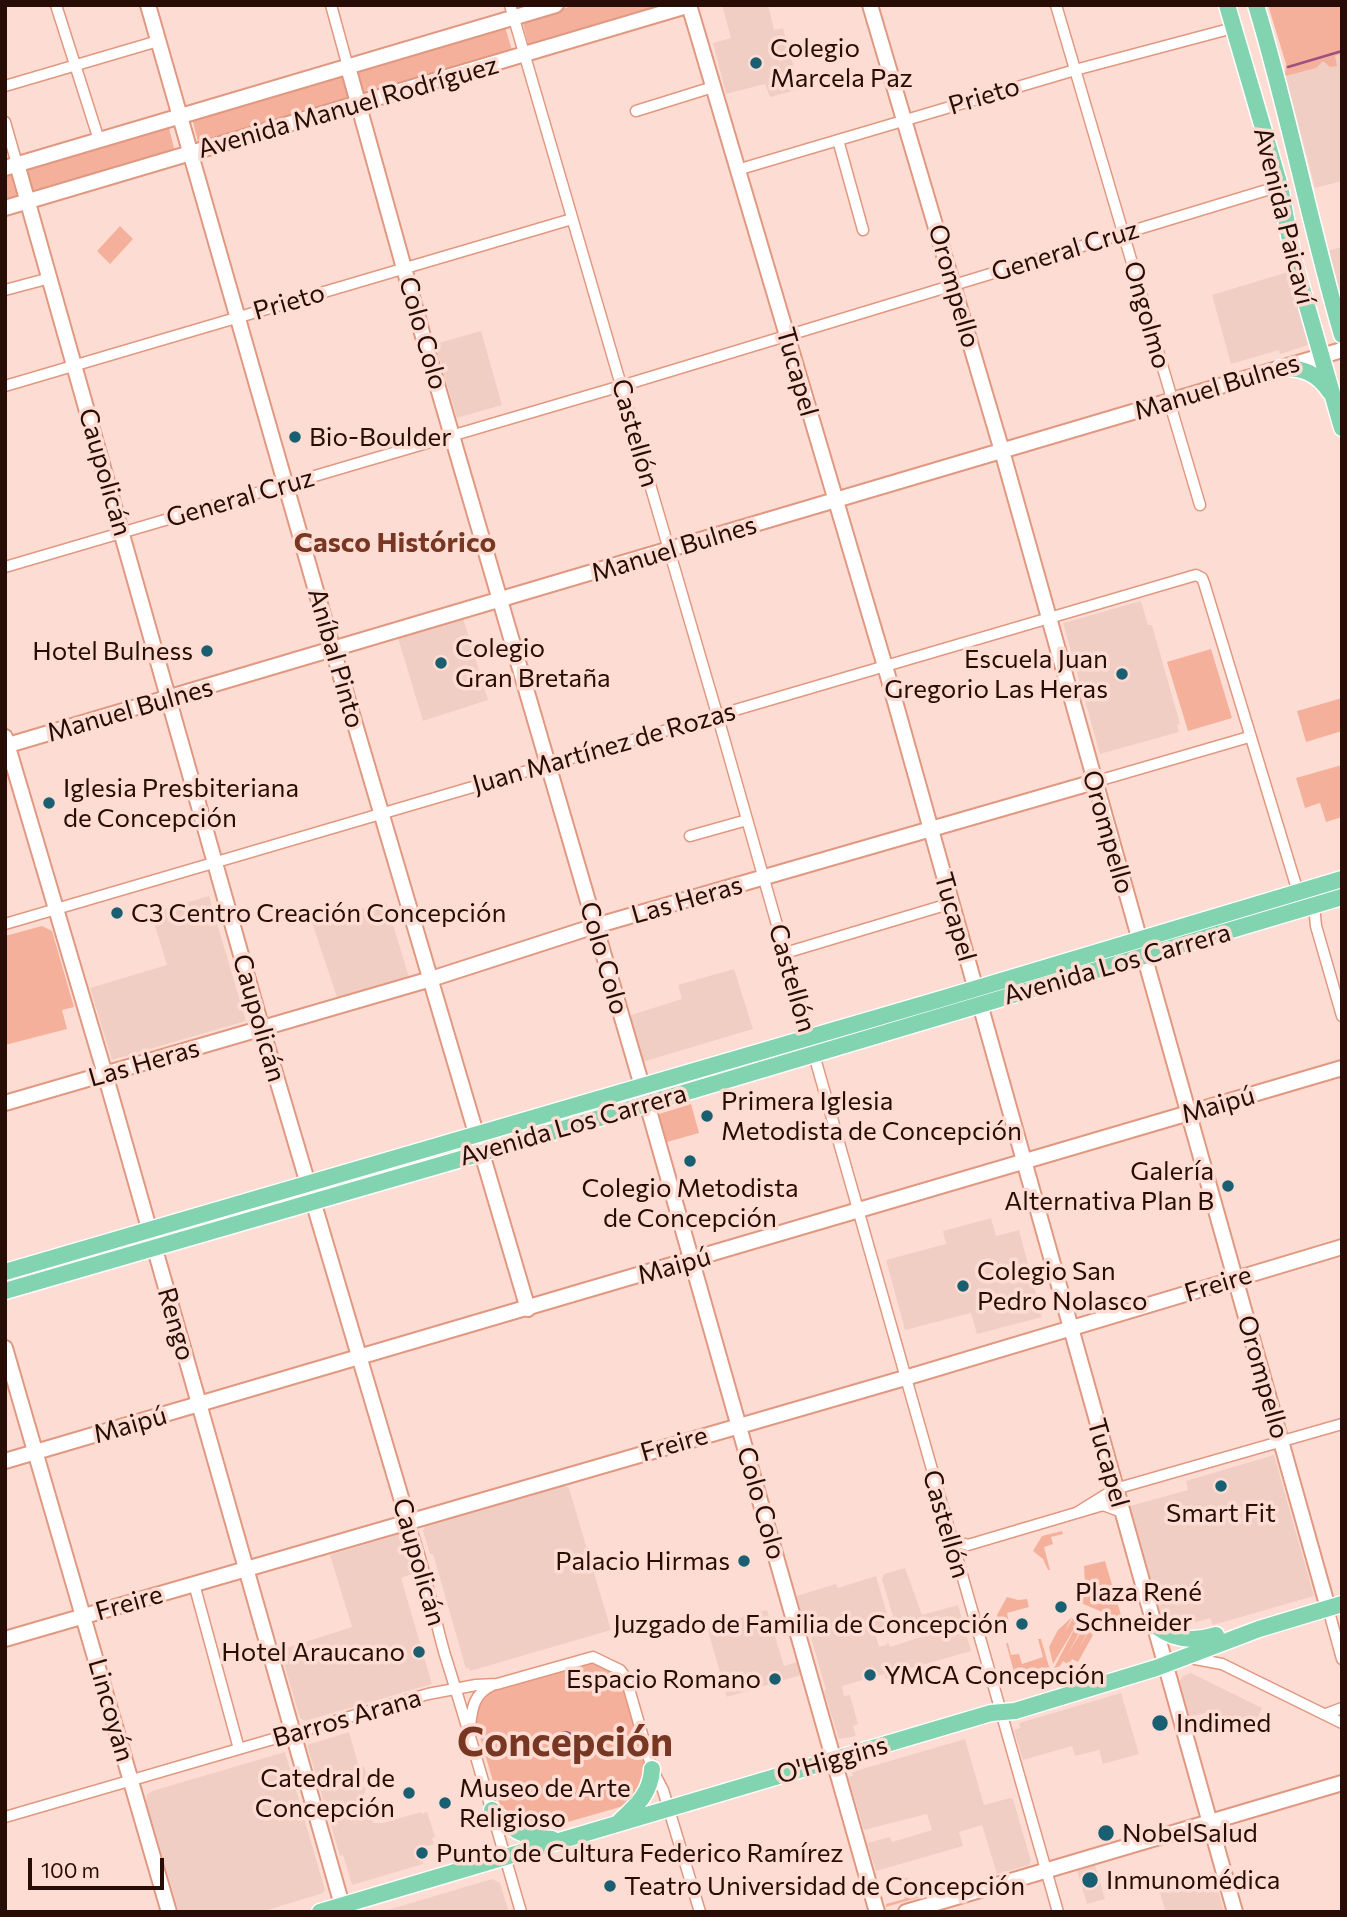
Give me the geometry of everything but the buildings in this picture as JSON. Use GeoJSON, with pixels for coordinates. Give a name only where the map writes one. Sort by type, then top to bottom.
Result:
{"type":"FeatureCollection","features":[{"type":"Feature","properties":{"kind":"main road","name":"Aníbal Pinto"},"geometry":{"type":"LineString","coordinates":[[148,5],[333,650],[528,1309]]}},
{"type":"Feature","properties":{"kind":"main road","name":"Avenida Manuel Rodríguez"},"geometry":{"type":"LineString","coordinates":[[11,166],[348,67],[512,11],[556,5]]}},
{"type":"Feature","properties":{"kind":"main road","name":"Avenida Manuel Rodríguez"},"geometry":{"type":"LineString","coordinates":[[5,208],[690,5]]}},
{"type":"Feature","properties":{"kind":"main road","name":"Tucapel"},"geometry":{"type":"LineString","coordinates":[[690,5],[885,665],[1235,1912]]}},
{"type":"Feature","properties":{"kind":"main road","name":"Orompello"},"geometry":{"type":"LineString","coordinates":[[870,5],[1002,452],[1282,1441],[1335,1606]]}},
{"type":"Feature","properties":{"kind":"main road","name":"Avenida Paicaví"},"geometry":{"type":"LineString","coordinates":[[1227,5],[1280,186],[1293,257],[1342,428]]}},
{"type":"Feature","properties":{"kind":"main road","name":"Avenida Paicaví"},"geometry":{"type":"LineString","coordinates":[[1256,5],[1307,198],[1319,255],[1340,326]]}},
{"type":"Feature","properties":{"kind":"main road","name":"Colo Colo"},"geometry":{"type":"LineString","coordinates":[[348,67],[877,1912]]}},
{"type":"Feature","properties":{"kind":"main road","name":"Caupolicán"},"geometry":{"type":"LineString","coordinates":[[11,166],[28,201],[262,1029],[408,1521]]}},
{"type":"Feature","properties":{"kind":"main road","name":"Manuel Bulnes"},"geometry":{"type":"LineString","coordinates":[[6,743],[501,601],[1342,350]]}},
{"type":"Feature","properties":{"kind":"main road"},"geometry":{"type":"LineString","coordinates":[[1282,368],[1296,368],[1313,375],[1322,382],[1332,397]]}},
{"type":"Feature","properties":{"kind":"main road","name":"Rengo"},"geometry":{"type":"LineString","coordinates":[[6,743],[105,1074],[343,1908]]}},
{"type":"Feature","properties":{"kind":"main road","name":"Las Heras"},"geometry":{"type":"LineString","coordinates":[[5,1103],[430,979],[594,926],[1094,782]]}},
{"type":"Feature","properties":{"kind":"main road","name":"Avenida Los Carrera"},"geometry":{"type":"LineString","coordinates":[[5,1272],[1342,879]]}},
{"type":"Feature","properties":{"kind":"main road","name":"Avenida Los Carrera"},"geometry":{"type":"LineString","coordinates":[[5,1291],[482,1153],[1342,897]]}},
{"type":"Feature","properties":{"kind":"main road","name":"Maipú"},"geometry":{"type":"LineString","coordinates":[[5,1461],[1342,1068]]}},
{"type":"Feature","properties":{"kind":"main road","name":"Freire"},"geometry":{"type":"LineString","coordinates":[[5,1639],[905,1378],[1342,1247]]}},
{"type":"Feature","properties":{"kind":"main road","name":"Lincoyán"},"geometry":{"type":"LineString","coordinates":[[5,1348],[169,1912]]}},
{"type":"Feature","properties":{"kind":"main road","name":"O'Higgins"},"geometry":{"type":"LineString","coordinates":[[320,1912],[343,1908],[506,1856],[1000,1711],[1015,1711],[1164,1665],[1259,1629],[1335,1606]]}},
{"type":"Feature","properties":{"kind":"main road"},"geometry":{"type":"LineString","coordinates":[[1152,1622],[1172,1635],[1200,1640],[1230,1632],[1259,1629]]}},
{"type":"Feature","properties":{"kind":"main road"},"geometry":{"type":"LineString","coordinates":[[618,1823],[645,1794],[651,1781],[652,1769]]}},
{"type":"Feature","properties":{"kind":"main road"},"geometry":{"type":"LineString","coordinates":[[906,1912],[1342,1783]]}},
{"type":"Feature","properties":{"kind":"main road"},"geometry":{"type":"LineString","coordinates":[[492,1810],[517,1832],[538,1838],[565,1839]]}},
{"type":"Feature","properties":{"kind":"street"},"geometry":{"type":"LineString","coordinates":[[56,5],[99,140]]}},
{"type":"Feature","properties":{"kind":"street","name":"Colo Colo"},"geometry":{"type":"LineString","coordinates":[[331,5],[348,67]]}},
{"type":"Feature","properties":{"kind":"street","name":"Ongolmo"},"geometry":{"type":"LineString","coordinates":[[1056,5],[1200,505]]}},
{"type":"Feature","properties":{"kind":"street","name":"Castellón"},"geometry":{"type":"LineString","coordinates":[[512,11],[717,715],[1058,1912]]}},
{"type":"Feature","properties":{"kind":"street","name":"Prieto"},"geometry":{"type":"LineString","coordinates":[[737,170],[1075,69],[1233,27]]}},
{"type":"Feature","properties":{"kind":"street"},"geometry":{"type":"LineString","coordinates":[[5,86],[158,41]]}},
{"type":"Feature","properties":{"kind":"street"},"geometry":{"type":"LineString","coordinates":[[636,111],[713,87]]}},
{"type":"Feature","properties":{"kind":"street","name":"Caupolicán"},"geometry":{"type":"LineString","coordinates":[[5,122],[11,166]]}},
{"type":"Feature","properties":{"kind":"street"},"geometry":{"type":"LineString","coordinates":[[838,140],[863,230]]}},
{"type":"Feature","properties":{"kind":"street","name":"General Cruz"},"geometry":{"type":"LineString","coordinates":[[5,567],[621,386],[1280,186]]}},
{"type":"Feature","properties":{"kind":"street","name":"Prieto"},"geometry":{"type":"LineString","coordinates":[[5,386],[572,219]]}},
{"type":"Feature","properties":{"kind":"street"},"geometry":{"type":"LineString","coordinates":[[5,290],[50,278]]}},
{"type":"Feature","properties":{"kind":"street","name":"Juan Martínez de Rozas"},"geometry":{"type":"LineString","coordinates":[[5,924],[1193,575],[1202,578],[1250,737]]}},
{"type":"Feature","properties":{"kind":"street"},"geometry":{"type":"LineString","coordinates":[[1250,737],[1298,892]]}},
{"type":"Feature","properties":{"kind":"street","name":"Las Heras"},"geometry":{"type":"LineString","coordinates":[[1094,782],[1250,737]]}},
{"type":"Feature","properties":{"kind":"street"},"geometry":{"type":"LineString","coordinates":[[690,836],[747,820]]}},
{"type":"Feature","properties":{"kind":"street"},"geometry":{"type":"LineString","coordinates":[[785,953],[951,903]]}},
{"type":"Feature","properties":{"kind":"street"},"geometry":{"type":"LineString","coordinates":[[1314,906],[1314,920],[1342,1016]]}},
{"type":"Feature","properties":{"kind":"street"},"geometry":{"type":"LineString","coordinates":[[1078,1512],[1115,1489],[1342,1424]]}},
{"type":"Feature","properties":{"kind":"street"},"geometry":{"type":"LineString","coordinates":[[957,1562],[959,1554],[968,1545],[1103,1505],[1122,1512]]}},
{"type":"Feature","properties":{"kind":"street","name":"Caupolicán"},"geometry":{"type":"LineString","coordinates":[[408,1521],[422,1558],[446,1655],[521,1912]]}},
{"type":"Feature","properties":{"kind":"street"},"geometry":{"type":"LineString","coordinates":[[951,1540],[968,1545]]}},
{"type":"Feature","properties":{"kind":"street"},"geometry":{"type":"LineString","coordinates":[[194,1584],[239,1749]]}},
{"type":"Feature","properties":{"kind":"street","name":"Orompello"},"geometry":{"type":"LineString","coordinates":[[1335,1606],[1342,1660]]}},
{"type":"Feature","properties":{"kind":"street","name":"Barros Arana"},"geometry":{"type":"LineString","coordinates":[[5,1817],[428,1694],[497,1684],[588,1657],[596,1657],[620,1670],[626,1678],[652,1769]]}},
{"type":"Feature","properties":{"kind":"street"},"geometry":{"type":"LineString","coordinates":[[1183,1657],[1223,1664],[1342,1723]]}},
{"type":"Feature","properties":{"kind":"street"},"geometry":{"type":"LineString","coordinates":[[470,1732],[472,1707],[477,1697],[497,1684]]}},
{"type":"Feature","properties":{"kind":"street"},"geometry":{"type":"LineString","coordinates":[[1326,1714],[1342,1708]]}},
{"type":"Feature","properties":{"kind":"street"},"geometry":{"type":"LineString","coordinates":[[652,1769],[669,1808],[700,1912]]}},
{"type":"Feature","properties":{"kind":"shaded area"},"geometry":{"type":"Polygon","coordinates":[[[576,5],[669,5],[529,47],[522,20],[576,5]]]}},
{"type":"Feature","properties":{"kind":"shaded area","name":"Colegio Marcela Paz"},"geometry":{"type":"Polygon","coordinates":[[[722,5],[768,5],[774,30],[783,28],[800,89],[770,97],[765,84],[726,94],[713,43],[731,38],[722,5]]]}},
{"type":"Feature","properties":{"kind":"shaded area"},"geometry":{"type":"Polygon","coordinates":[[[1268,5],[1342,5],[1342,54],[1335,56],[1337,66],[1330,67],[1323,61],[1316,68],[1285,76],[1286,64],[1268,5]]]}},
{"type":"Feature","properties":{"kind":"shaded area"},"geometry":{"type":"Polygon","coordinates":[[[505,27],[512,50],[199,146],[192,118],[505,27]]]}},
{"type":"Feature","properties":{"kind":"shaded area"},"geometry":{"type":"Polygon","coordinates":[[[1342,54],[1342,181],[1315,188],[1284,71],[1342,54]]]}},
{"type":"Feature","properties":{"kind":"shaded area"},"geometry":{"type":"Polygon","coordinates":[[[169,128],[176,156],[5,204],[5,176],[169,128]]]}},
{"type":"Feature","properties":{"kind":"shaded area"},"geometry":{"type":"Polygon","coordinates":[[[120,226],[133,239],[110,264],[97,251],[120,226]]]}},
{"type":"Feature","properties":{"kind":"shaded area"},"geometry":{"type":"Polygon","coordinates":[[[1342,247],[1342,298],[1328,251],[1342,247]]]}},
{"type":"Feature","properties":{"kind":"shaded area"},"geometry":{"type":"Polygon","coordinates":[[[1288,272],[1308,345],[1231,364],[1212,295],[1288,272]]]}},
{"type":"Feature","properties":{"kind":"shaded area"},"geometry":{"type":"Polygon","coordinates":[[[481,331],[502,405],[457,418],[435,344],[481,331]]]}},
{"type":"Feature","properties":{"kind":"shaded area","name":"Escuela Juan Gregorio Las Heras"},"geometry":{"type":"Polygon","coordinates":[[[1141,601],[1148,625],[1152,625],[1180,724],[1177,725],[1179,732],[1100,754],[1063,623],[1141,601]]]}},
{"type":"Feature","properties":{"kind":"shaded area","name":"Colegio Gran Bretaña"},"geometry":{"type":"Polygon","coordinates":[[[463,618],[488,700],[423,721],[398,638],[463,618]]]}},
{"type":"Feature","properties":{"kind":"shaded area"},"geometry":{"type":"Polygon","coordinates":[[[1211,649],[1232,718],[1188,731],[1167,662],[1211,649]]]}},
{"type":"Feature","properties":{"kind":"shaded area"},"geometry":{"type":"Polygon","coordinates":[[[1342,698],[1342,731],[1306,742],[1297,711],[1342,698]]]}},
{"type":"Feature","properties":{"kind":"shaded area"},"geometry":{"type":"Polygon","coordinates":[[[1342,765],[1342,817],[1326,822],[1320,803],[1305,808],[1296,778],[1342,765]]]}},
{"type":"Feature","properties":{"kind":"shaded area"},"geometry":{"type":"Polygon","coordinates":[[[209,896],[246,1021],[112,1060],[90,988],[167,965],[151,913],[209,896]]]}},
{"type":"Feature","properties":{"kind":"shaded area"},"geometry":{"type":"Polygon","coordinates":[[[386,902],[409,977],[337,997],[312,923],[386,902]]]}},
{"type":"Feature","properties":{"kind":"shaded area"},"geometry":{"type":"Polygon","coordinates":[[[42,926],[52,931],[74,1007],[62,1010],[67,1029],[5,1045],[5,936],[42,926]]]}},
{"type":"Feature","properties":{"kind":"shaded area"},"geometry":{"type":"Polygon","coordinates":[[[734,969],[753,1029],[642,1062],[628,1016],[682,999],[678,985],[734,969]]]}},
{"type":"Feature","properties":{"kind":"shaded area"},"geometry":{"type":"Polygon","coordinates":[[[691,1104],[699,1133],[667,1142],[659,1114],[691,1104]]]}},
{"type":"Feature","properties":{"kind":"shaded area"},"geometry":{"type":"Polygon","coordinates":[[[460,1147],[462,1151],[321,1190],[323,1187],[460,1147]]]}},
{"type":"Feature","properties":{"kind":"shaded area"},"geometry":{"type":"Polygon","coordinates":[[[301,1192],[300,1198],[159,1238],[301,1192]]]}},
{"type":"Feature","properties":{"kind":"shaded area","name":"Colegio San Pedro Nolasco"},"geometry":{"type":"Polygon","coordinates":[[[991,1218],[996,1236],[1019,1230],[1042,1317],[977,1334],[971,1313],[905,1330],[886,1260],[946,1244],[943,1231],[991,1218]]]}},
{"type":"Feature","properties":{"kind":"shaded area"},"geometry":{"type":"Polygon","coordinates":[[[1274,1455],[1314,1596],[1213,1625],[1210,1618],[1175,1628],[1162,1621],[1130,1506],[1188,1490],[1186,1481],[1274,1455]]]}},
{"type":"Feature","properties":{"kind":"shaded area"},"geometry":{"type":"Polygon","coordinates":[[[564,1485],[569,1488],[611,1630],[470,1671],[469,1668],[466,1669],[433,1554],[430,1554],[423,1531],[426,1525],[564,1485]]]}},
{"type":"Feature","properties":{"kind":"shaded area"},"geometry":{"type":"Polygon","coordinates":[[[1062,1531],[1063,1534],[1051,1537],[1053,1544],[1044,1547],[1048,1570],[1043,1559],[1033,1551],[1042,1536],[1062,1531]]]}},
{"type":"Feature","properties":{"kind":"shaded area"},"geometry":{"type":"Polygon","coordinates":[[[400,1534],[407,1538],[417,1572],[401,1578],[432,1684],[305,1721],[300,1718],[280,1650],[352,1627],[330,1555],[400,1534]]]}},
{"type":"Feature","properties":{"kind":"shaded area"},"geometry":{"type":"Polygon","coordinates":[[[1105,1561],[1121,1615],[1119,1619],[1081,1603],[1085,1584],[1084,1566],[1105,1561]]]}},
{"type":"Feature","properties":{"kind":"shaded area"},"geometry":{"type":"Polygon","coordinates":[[[905,1568],[922,1615],[958,1605],[971,1651],[891,1674],[892,1677],[886,1679],[884,1674],[842,1686],[844,1696],[850,1695],[858,1724],[853,1726],[856,1736],[839,1739],[810,1634],[808,1635],[796,1596],[836,1584],[838,1588],[876,1576],[892,1631],[876,1636],[879,1647],[888,1642],[890,1647],[924,1636],[920,1620],[896,1627],[882,1579],[884,1574],[905,1568]]]}},
{"type":"Feature","properties":{"kind":"shaded area"},"geometry":{"type":"Polygon","coordinates":[[[1007,1597],[1027,1599],[1029,1607],[1007,1613],[1009,1622],[1002,1624],[1003,1636],[997,1615],[1007,1597]]]}},
{"type":"Feature","properties":{"kind":"shaded area"},"geometry":{"type":"Polygon","coordinates":[[[767,1610],[784,1666],[797,1662],[801,1675],[727,1697],[707,1627],[767,1610]]]}},
{"type":"Feature","properties":{"kind":"shaded area"},"geometry":{"type":"Polygon","coordinates":[[[1072,1617],[1064,1633],[1073,1618],[1078,1622],[1053,1664],[1049,1647],[1058,1630],[1072,1617]]]}},
{"type":"Feature","properties":{"kind":"shaded area"},"geometry":{"type":"Polygon","coordinates":[[[1078,1622],[1083,1626],[1067,1655],[1084,1627],[1088,1631],[1079,1648],[1089,1631],[1093,1635],[1078,1662],[1072,1659],[1069,1665],[1063,1661],[1060,1666],[1054,1668],[1078,1622]]]}},
{"type":"Feature","properties":{"kind":"shaded area"},"geometry":{"type":"Polygon","coordinates":[[[1038,1639],[1041,1639],[1050,1670],[1042,1672],[1036,1669],[1032,1675],[1027,1672],[1023,1678],[1014,1672],[1006,1643],[1011,1655],[1019,1654],[1022,1664],[1043,1657],[1038,1639]]]}},
{"type":"Feature","properties":{"kind":"shaded area"},"geometry":{"type":"Polygon","coordinates":[[[589,1660],[598,1662],[622,1677],[649,1776],[627,1805],[533,1832],[502,1812],[475,1720],[475,1707],[489,1690],[589,1660]]]}},
{"type":"Feature","properties":{"kind":"shaded area"},"geometry":{"type":"Polygon","coordinates":[[[1191,1673],[1262,1708],[1253,1729],[1236,1735],[1224,1727],[1222,1720],[1206,1713],[1189,1717],[1179,1682],[1183,1676],[1191,1673]]]}},
{"type":"Feature","properties":{"kind":"shaded area"},"geometry":{"type":"Polygon","coordinates":[[[1121,1693],[1139,1754],[1103,1764],[1099,1750],[1075,1756],[1072,1746],[1023,1760],[1014,1730],[1020,1728],[1019,1723],[1121,1693]]]}},
{"type":"Feature","properties":{"kind":"shaded area"},"geometry":{"type":"Polygon","coordinates":[[[349,1732],[359,1767],[364,1766],[368,1779],[361,1783],[366,1789],[361,1802],[365,1811],[374,1815],[373,1823],[427,1812],[435,1837],[432,1838],[434,1844],[425,1847],[427,1856],[421,1857],[423,1864],[352,1885],[343,1855],[340,1856],[307,1745],[349,1732]]]}},
{"type":"Feature","properties":{"kind":"shaded area"},"geometry":{"type":"Polygon","coordinates":[[[565,1732],[573,1735],[576,1743],[573,1751],[565,1754],[557,1751],[554,1743],[557,1735],[565,1732]]]}},
{"type":"Feature","properties":{"kind":"shaded area"},"geometry":{"type":"Polygon","coordinates":[[[965,1739],[984,1805],[1013,1799],[1031,1861],[1029,1865],[997,1874],[982,1825],[959,1832],[963,1846],[876,1871],[867,1843],[890,1837],[892,1842],[932,1830],[927,1814],[864,1830],[848,1777],[853,1776],[852,1772],[965,1739]]]}},
{"type":"Feature","properties":{"kind":"shaded area"},"geometry":{"type":"Polygon","coordinates":[[[285,1752],[325,1890],[323,1893],[261,1912],[179,1912],[146,1802],[147,1795],[152,1791],[285,1752]]]}},
{"type":"Feature","properties":{"kind":"shaded area","name":"Inmunomédica"},"geometry":{"type":"Polygon","coordinates":[[[1095,1865],[1105,1899],[1087,1904],[1077,1871],[1095,1865]]]}},
{"type":"Feature","properties":{"kind":"shaded area"},"geometry":{"type":"Polygon","coordinates":[[[1213,1872],[1224,1912],[1161,1912],[1165,1910],[1158,1885],[1213,1872]]]}},
{"type":"Feature","properties":{"kind":"shaded area"},"geometry":{"type":"Polygon","coordinates":[[[908,1878],[914,1896],[946,1886],[947,1889],[886,1907],[886,1904],[905,1899],[899,1880],[908,1878]]]}},
{"type":"Feature","properties":{"kind":"shaded area"},"geometry":{"type":"Polygon","coordinates":[[[492,1879],[500,1883],[509,1912],[381,1912],[492,1879]]]}},
{"type":"Feature","properties":{"kind":"waterway"},"geometry":{"type":"LineString","coordinates":[[1288,67],[1342,51]]}},
{"type":"Feature","properties":{"kind":"place","name":"Colegio Marcela Paz"},"geometry":{"type":"Point","coordinates":[756,63]}},
{"type":"Feature","properties":{"kind":"place","name":"Bio-Boulder"},"geometry":{"type":"Point","coordinates":[295,437]}},
{"type":"Feature","properties":{"kind":"place","name":"Hotel Bulness"},"geometry":{"type":"Point","coordinates":[207,651]}},
{"type":"Feature","properties":{"kind":"place","name":"Colegio Gran Bretaña"},"geometry":{"type":"Point","coordinates":[441,663]}},
{"type":"Feature","properties":{"kind":"place","name":"Escuela Juan Gregorio Las Heras"},"geometry":{"type":"Point","coordinates":[1122,674]}},
{"type":"Feature","properties":{"kind":"place","name":"Iglesia Presbiteriana de Concepción"},"geometry":{"type":"Point","coordinates":[49,803]}},
{"type":"Feature","properties":{"kind":"place","name":"C3 Centro Creación Concepción"},"geometry":{"type":"Point","coordinates":[117,913]}},
{"type":"Feature","properties":{"kind":"place","name":"Primera Iglesia Metodista de Concepción"},"geometry":{"type":"Point","coordinates":[707,1116]}},
{"type":"Feature","properties":{"kind":"place","name":"Colegio Metodista de Concepción"},"geometry":{"type":"Point","coordinates":[690,1161]}},
{"type":"Feature","properties":{"kind":"place","name":"Galería Alternativa Plan B"},"geometry":{"type":"Point","coordinates":[1228,1186]}},
{"type":"Feature","properties":{"kind":"place","name":"Colegio San Pedro Nolasco"},"geometry":{"type":"Point","coordinates":[963,1286]}},
{"type":"Feature","properties":{"kind":"place","name":"Smart Fit"},"geometry":{"type":"Point","coordinates":[1221,1486]}},
{"type":"Feature","properties":{"kind":"place","name":"Palacio Hirmas"},"geometry":{"type":"Point","coordinates":[744,1561]}},
{"type":"Feature","properties":{"kind":"place","name":"Plaza René Schneider"},"geometry":{"type":"Point","coordinates":[1061,1607]}},
{"type":"Feature","properties":{"kind":"place","name":"Juzgado de Familia de Concepción"},"geometry":{"type":"Point","coordinates":[1022,1624]}},
{"type":"Feature","properties":{"kind":"place","name":"Hotel Araucano"},"geometry":{"type":"Point","coordinates":[419,1652]}},
{"type":"Feature","properties":{"kind":"place","name":"YMCA Concepción"},"geometry":{"type":"Point","coordinates":[870,1675]}},
{"type":"Feature","properties":{"kind":"place","name":"Espacio Romano"},"geometry":{"type":"Point","coordinates":[775,1679]}},
{"type":"Feature","properties":{"kind":"place","name":"Indimed"},"geometry":{"type":"Point","coordinates":[1160,1723]}},
{"type":"Feature","properties":{"kind":"place","name":"Catedral de Concepción"},"geometry":{"type":"Point","coordinates":[409,1793]}},
{"type":"Feature","properties":{"kind":"place","name":"Museo de Arte Religioso"},"geometry":{"type":"Point","coordinates":[445,1803]}},
{"type":"Feature","properties":{"kind":"place","name":"NobelSalud"},"geometry":{"type":"Point","coordinates":[1106,1833]}},
{"type":"Feature","properties":{"kind":"place","name":"Punto de Cultura Federico Ramírez"},"geometry":{"type":"Point","coordinates":[422,1853]}},
{"type":"Feature","properties":{"kind":"place","name":"Inmunomédica"},"geometry":{"type":"Point","coordinates":[1090,1880]}},
{"type":"Feature","properties":{"kind":"place","name":"Teatro Universidad de Concepción"},"geometry":{"type":"Point","coordinates":[610,1886]}},
{"type":"Feature","properties":{"kind":"district","name":"Casco Histórico"},"geometry":{"type":"Point","coordinates":[395,543]}},
{"type":"Feature","properties":{"kind":"district","name":"Concepción"},"geometry":{"type":"Point","coordinates":[565,1743]}}]}
